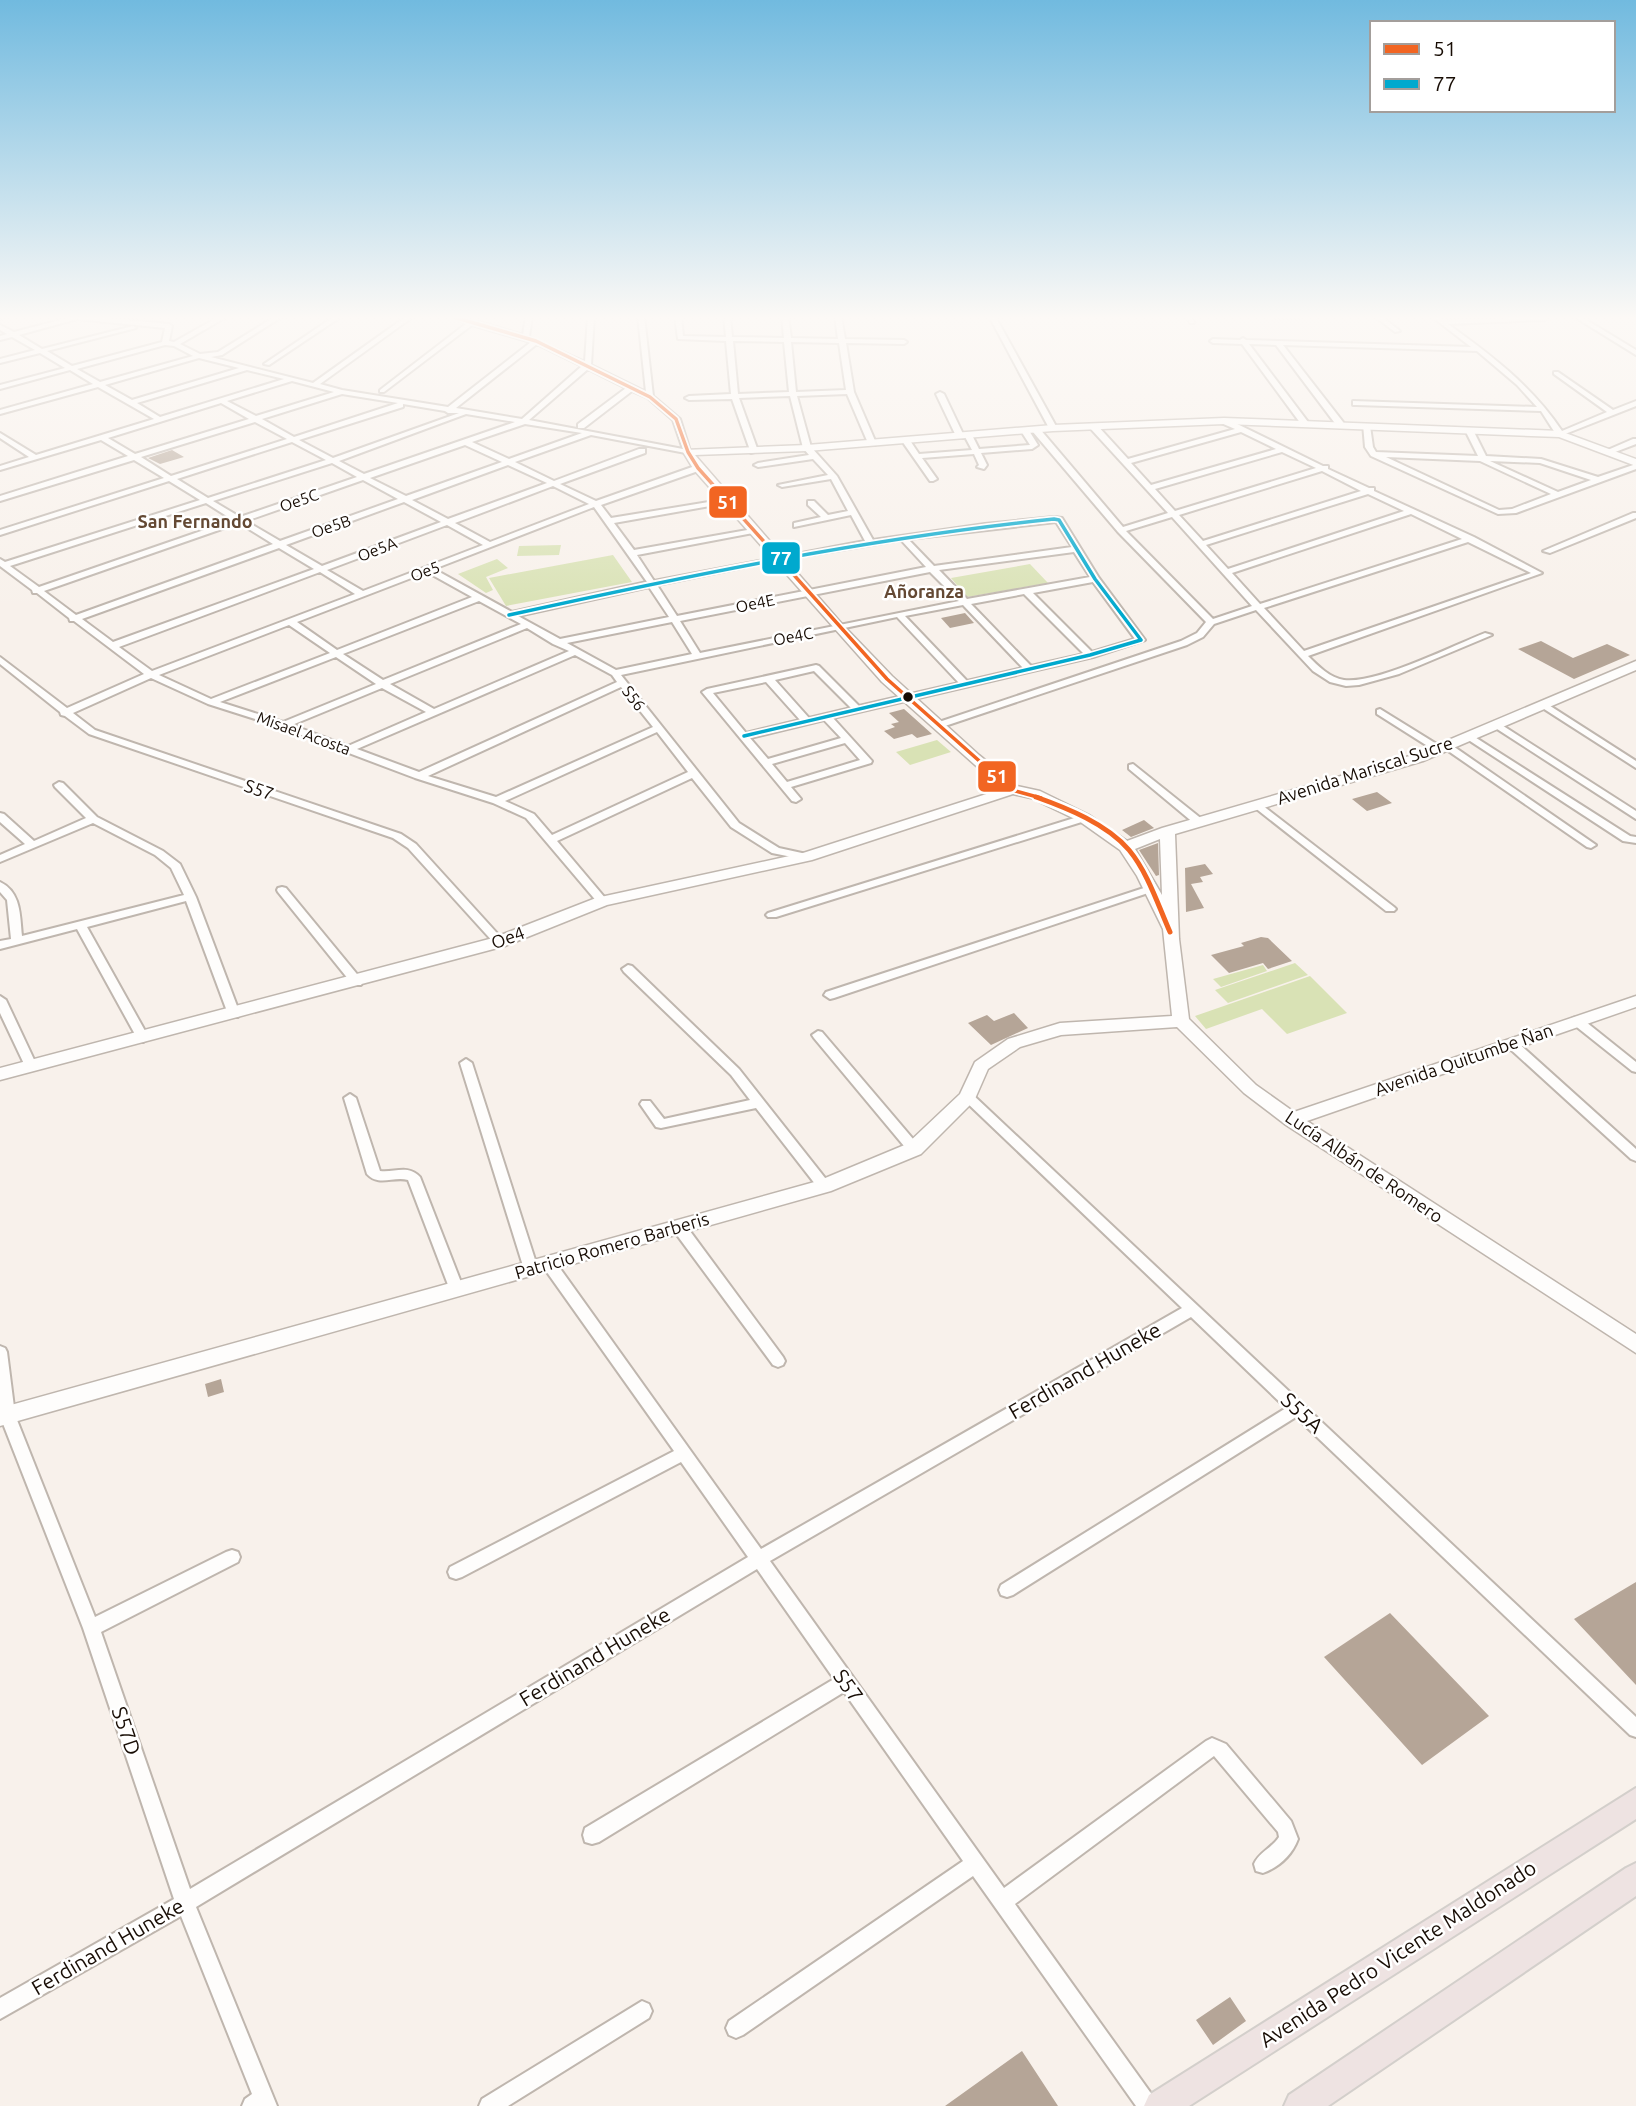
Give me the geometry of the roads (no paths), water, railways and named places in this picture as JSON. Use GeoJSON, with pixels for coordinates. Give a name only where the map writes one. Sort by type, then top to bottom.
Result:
{"type":"FeatureCollection","features":[{"type":"Feature","properties":{"kind":"main road","name":"Avenida Pedro Vicente Maldonado"},"geometry":{"type":"LineString","coordinates":[[1160,2106],[1636,1802]]}},
{"type":"Feature","properties":{"kind":"main road"},"geometry":{"type":"LineString","coordinates":[[1300,2106],[1636,1878]]}},
{"type":"Feature","properties":{"kind":"street"},"geometry":{"type":"LineString","coordinates":[[151,414],[159,419]]}},
{"type":"Feature","properties":{"kind":"street"},"geometry":{"type":"LineString","coordinates":[[0,468],[176,414]]}},
{"type":"Feature","properties":{"kind":"street"},"geometry":{"type":"LineString","coordinates":[[247,414],[490,545]]}},
{"type":"Feature","properties":{"kind":"street"},"geometry":{"type":"LineString","coordinates":[[0,499],[271,414]]}},
{"type":"Feature","properties":{"kind":"street"},"geometry":{"type":"LineString","coordinates":[[0,533],[368,414]]}},
{"type":"Feature","properties":{"kind":"street"},"geometry":{"type":"LineString","coordinates":[[2,563],[334,460],[461,414]]}},
{"type":"Feature","properties":{"kind":"street"},"geometry":{"type":"LineString","coordinates":[[473,414],[688,452],[807,448],[1093,426],[1224,421],[1304,422],[1560,434],[1636,464]]}},
{"type":"Feature","properties":{"kind":"street"},"geometry":{"type":"LineString","coordinates":[[523,422],[532,414]]}},
{"type":"Feature","properties":{"kind":"street"},"geometry":{"type":"LineString","coordinates":[[581,426],[596,414]]}},
{"type":"Feature","properties":{"kind":"street"},"geometry":{"type":"LineString","coordinates":[[670,414],[676,419],[688,452],[698,468],[838,627],[908,697],[1012,790],[1035,794],[1084,818],[1126,847],[1147,882],[1170,932]]}},
{"type":"Feature","properties":{"kind":"street"},"geometry":{"type":"LineString","coordinates":[[740,414],[750,451]]}},
{"type":"Feature","properties":{"kind":"street"},"geometry":{"type":"LineString","coordinates":[[798,414],[807,448],[833,477],[870,542]]}},
{"type":"Feature","properties":{"kind":"street"},"geometry":{"type":"LineString","coordinates":[[860,414],[872,443]]}},
{"type":"Feature","properties":{"kind":"street"},"geometry":{"type":"LineString","coordinates":[[952,414],[983,465],[981,467]]}},
{"type":"Feature","properties":{"kind":"street"},"geometry":{"type":"LineString","coordinates":[[1046,414],[1053,428]]}},
{"type":"Feature","properties":{"kind":"street"},"geometry":{"type":"LineString","coordinates":[[1298,414],[1304,422]]}},
{"type":"Feature","properties":{"kind":"street"},"geometry":{"type":"LineString","coordinates":[[1332,414],[1340,425]]}},
{"type":"Feature","properties":{"kind":"street"},"geometry":{"type":"LineString","coordinates":[[1547,414],[1560,434]]}},
{"type":"Feature","properties":{"kind":"street"},"geometry":{"type":"LineString","coordinates":[[1560,434],[1607,414]]}},
{"type":"Feature","properties":{"kind":"street"},"geometry":{"type":"LineString","coordinates":[[1224,421],[1538,573],[1304,655]]}},
{"type":"Feature","properties":{"kind":"street","name":"Oe5C"},"geometry":{"type":"LineString","coordinates":[[36,591],[523,422]]}},
{"type":"Feature","properties":{"kind":"street"},"geometry":{"type":"LineString","coordinates":[[1093,426],[1326,677],[1348,684],[1377,677],[1489,635]]}},
{"type":"Feature","properties":{"kind":"street"},"geometry":{"type":"LineString","coordinates":[[1366,426],[1369,447],[1374,454],[1498,512],[1513,511],[1636,464]]}},
{"type":"Feature","properties":{"kind":"street"},"geometry":{"type":"LineString","coordinates":[[918,456],[1032,447],[1034,445],[1030,430]]}},
{"type":"Feature","properties":{"kind":"street"},"geometry":{"type":"LineString","coordinates":[[1030,430],[1121,530],[1211,622]]}},
{"type":"Feature","properties":{"kind":"street"},"geometry":{"type":"LineString","coordinates":[[1127,462],[1241,430]]}},
{"type":"Feature","properties":{"kind":"street"},"geometry":{"type":"LineString","coordinates":[[1469,430],[1480,458],[1559,495]]}},
{"type":"Feature","properties":{"kind":"street","name":"Oe5B"},"geometry":{"type":"LineString","coordinates":[[73,619],[589,433]]}},
{"type":"Feature","properties":{"kind":"street"},"geometry":{"type":"LineString","coordinates":[[2,438],[36,458]]}},
{"type":"Feature","properties":{"kind":"street"},"geometry":{"type":"LineString","coordinates":[[103,438],[362,594]]}},
{"type":"Feature","properties":{"kind":"street"},"geometry":{"type":"LineString","coordinates":[[906,441],[933,479]]}},
{"type":"Feature","properties":{"kind":"street"},"geometry":{"type":"LineString","coordinates":[[1607,452],[1636,441]]}},
{"type":"Feature","properties":{"kind":"street"},"geometry":{"type":"LineString","coordinates":[[466,442],[596,504],[677,620],[698,656]]}},
{"type":"Feature","properties":{"kind":"street"},"geometry":{"type":"LineString","coordinates":[[1150,488],[1283,449]]}},
{"type":"Feature","properties":{"kind":"street","name":"Oe5A"},"geometry":{"type":"LineString","coordinates":[[112,646],[642,451]]}},
{"type":"Feature","properties":{"kind":"street"},"geometry":{"type":"LineString","coordinates":[[698,468],[721,457],[750,451]]}},
{"type":"Feature","properties":{"kind":"street"},"geometry":{"type":"LineString","coordinates":[[1374,454],[1541,461],[1599,480]]}},
{"type":"Feature","properties":{"kind":"street"},"geometry":{"type":"LineString","coordinates":[[758,465],[816,456]]}},
{"type":"Feature","properties":{"kind":"street","name":"Oe5"},"geometry":{"type":"LineString","coordinates":[[64,713],[362,594],[596,504],[698,468]]}},
{"type":"Feature","properties":{"kind":"street"},"geometry":{"type":"LineString","coordinates":[[1121,530],[1325,468]]}},
{"type":"Feature","properties":{"kind":"street"},"geometry":{"type":"LineString","coordinates":[[782,485],[833,477]]}},
{"type":"Feature","properties":{"kind":"street"},"geometry":{"type":"LineString","coordinates":[[1202,544],[1371,490]]}},
{"type":"Feature","properties":{"kind":"street"},"geometry":{"type":"LineString","coordinates":[[609,521],[727,501]]}},
{"type":"Feature","properties":{"kind":"street"},"geometry":{"type":"LineString","coordinates":[[811,503],[826,518]]}},
{"type":"Feature","properties":{"kind":"street"},"geometry":{"type":"LineString","coordinates":[[1227,572],[1413,511]]}},
{"type":"Feature","properties":{"kind":"street"},"geometry":{"type":"LineString","coordinates":[[797,525],[853,512]]}},
{"type":"Feature","properties":{"kind":"street"},"geometry":{"type":"LineString","coordinates":[[1547,551],[1636,515]]}},
{"type":"Feature","properties":{"kind":"street"},"geometry":{"type":"LineString","coordinates":[[509,615],[870,542],[1010,523],[1059,520],[1095,579],[1141,640],[1090,655],[744,736]]}},
{"type":"Feature","properties":{"kind":"street"},"geometry":{"type":"LineString","coordinates":[[632,553],[753,531]]}},
{"type":"Feature","properties":{"kind":"street"},"geometry":{"type":"LineString","coordinates":[[903,538],[1028,668]]}},
{"type":"Feature","properties":{"kind":"street"},"geometry":{"type":"LineString","coordinates":[[939,725],[1184,643],[1200,635],[1211,622],[1471,540]]}},
{"type":"Feature","properties":{"kind":"street","name":"Oe4E"},"geometry":{"type":"LineString","coordinates":[[556,642],[930,569],[1078,549]]}},
{"type":"Feature","properties":{"kind":"street","name":"Misael Acosta"},"geometry":{"type":"LineString","coordinates":[[2,563],[151,676],[211,702],[497,801],[530,816],[602,901]]}},
{"type":"Feature","properties":{"kind":"street","name":"S56"},"geometry":{"type":"LineString","coordinates":[[430,570],[615,673],[735,825],[776,851],[807,857]]}},
{"type":"Feature","properties":{"kind":"street","name":"Oe4C"},"geometry":{"type":"LineString","coordinates":[[615,673],[899,614],[1095,579]]}},
{"type":"Feature","properties":{"kind":"street"},"geometry":{"type":"LineString","coordinates":[[1026,591],[1090,655]]}},
{"type":"Feature","properties":{"kind":"street"},"geometry":{"type":"LineString","coordinates":[[211,702],[478,598]]}},
{"type":"Feature","properties":{"kind":"street"},"geometry":{"type":"LineString","coordinates":[[899,614],[964,683]]}},
{"type":"Feature","properties":{"kind":"street"},"geometry":{"type":"LineString","coordinates":[[292,623],[381,683],[435,713]]}},
{"type":"Feature","properties":{"kind":"street"},"geometry":{"type":"LineString","coordinates":[[283,725],[526,625]]}},
{"type":"Feature","properties":{"kind":"street"},"geometry":{"type":"LineString","coordinates":[[349,749],[574,652]]}},
{"type":"Feature","properties":{"kind":"street","name":"S57"},"geometry":{"type":"LineString","coordinates":[[0,660],[64,713],[92,732],[397,836],[412,846],[499,942]]}},
{"type":"Feature","properties":{"kind":"street"},"geometry":{"type":"LineString","coordinates":[[796,799],[708,692],[818,668],[858,710]]}},
{"type":"Feature","properties":{"kind":"street","name":"Avenida Mariscal Sucre"},"geometry":{"type":"LineString","coordinates":[[1126,847],[1199,821],[1389,768],[1634,669]]}},
{"type":"Feature","properties":{"kind":"street"},"geometry":{"type":"LineString","coordinates":[[769,679],[807,722]]}},
{"type":"Feature","properties":{"kind":"street"},"geometry":{"type":"LineString","coordinates":[[419,776],[622,683]]}},
{"type":"Feature","properties":{"kind":"street"},"geometry":{"type":"LineString","coordinates":[[1544,705],[1636,765]]}},
{"type":"Feature","properties":{"kind":"street"},"geometry":{"type":"LineString","coordinates":[[1380,712],[1443,748],[1591,845]]}},
{"type":"Feature","properties":{"kind":"street"},"geometry":{"type":"LineString","coordinates":[[786,785],[867,761],[826,716]]}},
{"type":"Feature","properties":{"kind":"street"},"geometry":{"type":"LineString","coordinates":[[1497,725],[1636,816]]}},
{"type":"Feature","properties":{"kind":"street"},"geometry":{"type":"LineString","coordinates":[[497,801],[658,728]]}},
{"type":"Feature","properties":{"kind":"street"},"geometry":{"type":"LineString","coordinates":[[1470,737],[1627,839],[1636,840]]}},
{"type":"Feature","properties":{"kind":"street"},"geometry":{"type":"LineString","coordinates":[[765,763],[848,739]]}},
{"type":"Feature","properties":{"kind":"street"},"geometry":{"type":"LineString","coordinates":[[1133,767],[1199,821]]}},
{"type":"Feature","properties":{"kind":"street"},"geometry":{"type":"LineString","coordinates":[[551,840],[694,773]]}},
{"type":"Feature","properties":{"kind":"street"},"geometry":{"type":"LineString","coordinates":[[59,785],[93,819],[159,853],[176,866],[233,1014]]}},
{"type":"Feature","properties":{"kind":"street","name":"Oe4"},"geometry":{"type":"LineString","coordinates":[[0,1074],[357,982],[499,942],[602,901],[807,857],[1012,790]]}},
{"type":"Feature","properties":{"kind":"street"},"geometry":{"type":"LineString","coordinates":[[1258,805],[1390,909]]}},
{"type":"Feature","properties":{"kind":"street"},"geometry":{"type":"LineString","coordinates":[[0,816],[32,845]]}},
{"type":"Feature","properties":{"kind":"street"},"geometry":{"type":"LineString","coordinates":[[772,915],[1084,818]]}},
{"type":"Feature","properties":{"kind":"street"},"geometry":{"type":"LineString","coordinates":[[0,859],[93,819]]}},
{"type":"Feature","properties":{"kind":"street"},"geometry":{"type":"LineString","coordinates":[[1167,831],[1170,932],[1181,1021]]}},
{"type":"Feature","properties":{"kind":"street"},"geometry":{"type":"LineString","coordinates":[[830,995],[1170,874]]}},
{"type":"Feature","properties":{"kind":"street"},"geometry":{"type":"LineString","coordinates":[[0,885],[12,899],[18,941]]}},
{"type":"Feature","properties":{"kind":"street"},"geometry":{"type":"LineString","coordinates":[[282,890],[357,982]]}},
{"type":"Feature","properties":{"kind":"street"},"geometry":{"type":"LineString","coordinates":[[0,945],[190,897]]}},
{"type":"Feature","properties":{"kind":"street"},"geometry":{"type":"LineString","coordinates":[[80,925],[143,1038]]}},
{"type":"Feature","properties":{"kind":"street"},"geometry":{"type":"LineString","coordinates":[[628,970],[735,1072],[824,1186]]}},
{"type":"Feature","properties":{"kind":"street"},"geometry":{"type":"LineString","coordinates":[[0,1000],[31,1066]]}},
{"type":"Feature","properties":{"kind":"street","name":"Avenida Quitumbe Ñan"},"geometry":{"type":"LineString","coordinates":[[1292,1120],[1636,1000]]}},
{"type":"Feature","properties":{"kind":"street","name":"Patricio Romero Barberis"},"geometry":{"type":"LineString","coordinates":[[4,1416],[824,1186],[914,1149],[968,1097],[981,1066],[1006,1046],[1060,1029],[1181,1021]]}},
{"type":"Feature","properties":{"kind":"street","name":"Lucía Albán de Romero"},"geometry":{"type":"LineString","coordinates":[[1181,1021],[1250,1089],[1292,1120],[1636,1345]]}},
{"type":"Feature","properties":{"kind":"street"},"geometry":{"type":"LineString","coordinates":[[1577,1021],[1636,1068]]}},
{"type":"Feature","properties":{"kind":"street"},"geometry":{"type":"LineString","coordinates":[[818,1035],[914,1149]]}},
{"type":"Feature","properties":{"kind":"street"},"geometry":{"type":"LineString","coordinates":[[1512,1044],[1636,1156]]}},
{"type":"Feature","properties":{"kind":"street","name":"S57"},"geometry":{"type":"LineString","coordinates":[[466,1063],[540,1266],[685,1453],[1148,2106]]}},
{"type":"Feature","properties":{"kind":"street","name":"S55A"},"geometry":{"type":"LineString","coordinates":[[968,1097],[1636,1729]]}},
{"type":"Feature","properties":{"kind":"street"},"geometry":{"type":"LineString","coordinates":[[350,1098],[374,1174],[384,1178],[402,1173],[412,1177],[457,1290]]}},
{"type":"Feature","properties":{"kind":"street"},"geometry":{"type":"LineString","coordinates":[[646,1104],[661,1124],[758,1103]]}},
{"type":"Feature","properties":{"kind":"street"},"geometry":{"type":"LineString","coordinates":[[679,1227],[778,1361]]}},
{"type":"Feature","properties":{"kind":"street","name":"Ferdinand Huneke"},"geometry":{"type":"LineString","coordinates":[[0,2009],[186,1903],[759,1559],[1193,1309]]}},
{"type":"Feature","properties":{"kind":"street","name":"S57D"},"geometry":{"type":"LineString","coordinates":[[0,1352],[4,1416],[91,1628],[186,1903],[261,2104]]}},
{"type":"Feature","properties":{"kind":"street"},"geometry":{"type":"LineString","coordinates":[[1007,1590],[1298,1408]]}},
{"type":"Feature","properties":{"kind":"street"},"geometry":{"type":"LineString","coordinates":[[456,1572],[685,1453]]}},
{"type":"Feature","properties":{"kind":"street"},"geometry":{"type":"LineString","coordinates":[[91,1628],[232,1557]]}},
{"type":"Feature","properties":{"kind":"street"},"geometry":{"type":"LineString","coordinates":[[592,1835],[845,1682]]}},
{"type":"Feature","properties":{"kind":"street"},"geometry":{"type":"LineString","coordinates":[[1003,1901],[1212,1747],[1220,1750],[1285,1827],[1289,1839],[1282,1850],[1263,1864]]}},
{"type":"Feature","properties":{"kind":"street"},"geometry":{"type":"LineString","coordinates":[[736,2028],[976,1863]]}},
{"type":"Feature","properties":{"kind":"street"},"geometry":{"type":"LineString","coordinates":[[489,2106],[642,2011]]}},
{"type":"Feature","properties":{"kind":"district","name":"San Fernando"},"geometry":{"type":"Point","coordinates":[195,522]}},
{"type":"Feature","properties":{"kind":"district","name":"Añoranza"},"geometry":{"type":"Point","coordinates":[924,592]}}]}
